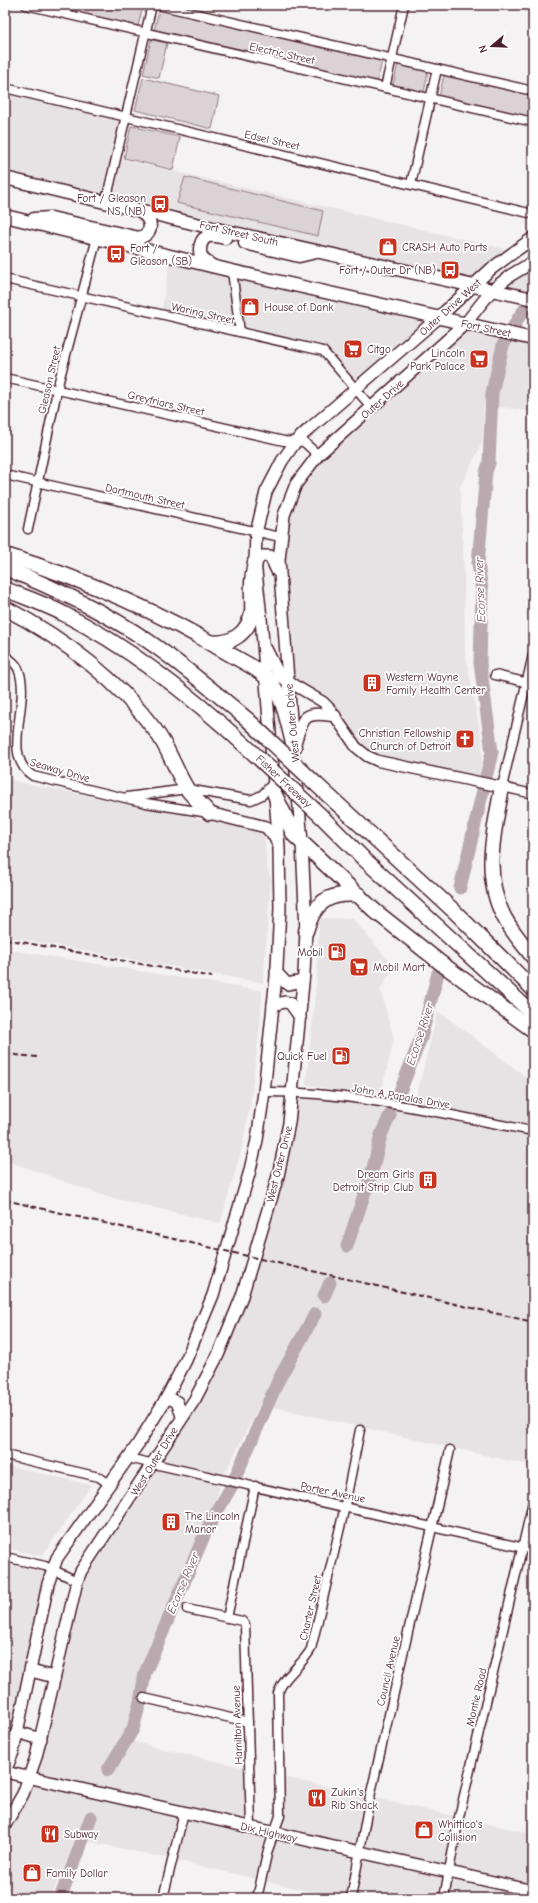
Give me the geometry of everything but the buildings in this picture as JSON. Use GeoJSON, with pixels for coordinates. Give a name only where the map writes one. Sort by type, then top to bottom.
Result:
{"type":"FeatureCollection","features":[{"type":"Feature","properties":{"kind":"highway"},"geometry":{"type":"LineString","coordinates":[[5,555],[44,567],[111,594],[175,624],[265,675],[282,702],[294,747]]}},
{"type":"Feature","properties":{"kind":"highway"},"geometry":{"type":"LineString","coordinates":[[209,642],[216,643],[233,639],[244,632],[250,622],[255,562]]}},
{"type":"Feature","properties":{"kind":"highway","name":"Fisher Freeway"},"geometry":{"type":"LineString","coordinates":[[5,568],[76,600],[125,627],[196,676],[248,720],[454,911],[533,989]]}},
{"type":"Feature","properties":{"kind":"highway","name":"Fisher Freeway"},"geometry":{"type":"LineString","coordinates":[[5,589],[64,614],[133,655],[209,712],[320,815],[364,859],[533,1014]]}},
{"type":"Feature","properties":{"kind":"highway"},"geometry":{"type":"LineString","coordinates":[[5,608],[64,644],[109,680],[130,700],[156,731],[187,789],[209,813]]}},
{"type":"Feature","properties":{"kind":"highway"},"geometry":{"type":"LineString","coordinates":[[491,785],[491,874],[494,890],[504,917],[533,957]]}},
{"type":"Feature","properties":{"kind":"highway"},"geometry":{"type":"LineString","coordinates":[[274,788],[287,824],[294,835],[359,896],[405,936],[533,1030]]}},
{"type":"Feature","properties":{"kind":"highway"},"geometry":{"type":"LineString","coordinates":[[306,931],[313,913],[325,900],[340,894],[359,896]]}},
{"type":"Feature","properties":{"kind":"main road","name":"Fort Street South"},"geometry":{"type":"LineString","coordinates":[[5,178],[136,208],[225,231],[473,286]]}},
{"type":"Feature","properties":{"kind":"main road"},"geometry":{"type":"LineString","coordinates":[[21,220],[51,218],[139,238],[143,237],[149,230],[150,220],[146,214],[136,208]]}},
{"type":"Feature","properties":{"kind":"main road"},"geometry":{"type":"LineString","coordinates":[[5,216],[232,271],[438,318]]}},
{"type":"Feature","properties":{"kind":"main road"},"geometry":{"type":"LineString","coordinates":[[213,266],[204,261],[200,251],[202,241],[210,236],[299,256],[320,251]]}},
{"type":"Feature","properties":{"kind":"main road","name":"Outer Drive West"},"geometry":{"type":"LineString","coordinates":[[296,442],[513,251],[533,238]]}},
{"type":"Feature","properties":{"kind":"main road","name":"Outer Drive"},"geometry":{"type":"LineString","coordinates":[[318,455],[465,324],[492,290],[511,275],[533,262]]}},
{"type":"Feature","properties":{"kind":"main road"},"geometry":{"type":"LineString","coordinates":[[473,286],[529,298]]}},
{"type":"Feature","properties":{"kind":"main road","name":"Fort Street"},"geometry":{"type":"LineString","coordinates":[[438,318],[533,339]]}},
{"type":"Feature","properties":{"kind":"main road","name":"West Outer Drive"},"geometry":{"type":"LineString","coordinates":[[5,1772],[13,1752],[48,1584],[57,1558],[128,1458],[167,1397],[189,1353],[212,1295],[249,1174],[257,1140],[264,1092],[273,1005],[280,908],[279,848],[255,562],[256,533],[261,506],[272,480],[296,442]]}},
{"type":"Feature","properties":{"kind":"main road","name":"West Outer Drive"},"geometry":{"type":"LineString","coordinates":[[5,1825],[8,1813],[23,1794],[41,1739],[54,1677],[77,1581],[81,1571],[182,1416],[195,1399],[218,1355],[242,1296],[278,1176],[289,1123],[293,1092],[306,931],[302,842],[279,575],[280,537],[284,515],[296,484],[318,455]]}},
{"type":"Feature","properties":{"kind":"main road"},"geometry":{"type":"LineString","coordinates":[[255,562],[262,556],[270,556],[279,575]]}},
{"type":"Feature","properties":{"kind":"main road"},"geometry":{"type":"LineString","coordinates":[[263,643],[279,674],[288,682]]}},
{"type":"Feature","properties":{"kind":"main road"},"geometry":{"type":"LineString","coordinates":[[294,747],[301,724],[306,717],[317,713],[335,716]]}},
{"type":"Feature","properties":{"kind":"main road"},"geometry":{"type":"LineString","coordinates":[[209,813],[266,827],[274,836],[279,848]]}},
{"type":"Feature","properties":{"kind":"main road"},"geometry":{"type":"LineString","coordinates":[[276,972],[287,984],[303,981]]}},
{"type":"Feature","properties":{"kind":"main road"},"geometry":{"type":"LineString","coordinates":[[273,1005],[285,1002],[290,1003],[300,1017]]}},
{"type":"Feature","properties":{"kind":"main road"},"geometry":{"type":"LineString","coordinates":[[167,1397],[177,1402],[182,1416]]}},
{"type":"Feature","properties":{"kind":"main road"},"geometry":{"type":"LineString","coordinates":[[31,1671],[54,1677]]}},
{"type":"Feature","properties":{"kind":"main road"},"geometry":{"type":"LineString","coordinates":[[17,1732],[41,1739]]}},
{"type":"Feature","properties":{"kind":"main road","name":"Dix Highway"},"geometry":{"type":"LineString","coordinates":[[5,1772],[533,1892]]}},
{"type":"Feature","properties":{"kind":"street","name":"Electric Street"},"geometry":{"type":"LineString","coordinates":[[26,5],[533,122]]}},
{"type":"Feature","properties":{"kind":"street"},"geometry":{"type":"LineString","coordinates":[[106,201],[152,5]]}},
{"type":"Feature","properties":{"kind":"street","name":"Electric Street"},"geometry":{"type":"LineString","coordinates":[[158,5],[533,91]]}},
{"type":"Feature","properties":{"kind":"street"},"geometry":{"type":"LineString","coordinates":[[385,88],[404,5]]}},
{"type":"Feature","properties":{"kind":"street"},"geometry":{"type":"LineString","coordinates":[[412,184],[437,69]]}},
{"type":"Feature","properties":{"kind":"street","name":"Edsel Street"},"geometry":{"type":"LineString","coordinates":[[5,88],[533,214]]}},
{"type":"Feature","properties":{"kind":"street","name":"Gleason Street"},"geometry":{"type":"LineString","coordinates":[[28,529],[58,390],[97,238]]}},
{"type":"Feature","properties":{"kind":"street"},"geometry":{"type":"LineString","coordinates":[[232,271],[240,332]]}},
{"type":"Feature","properties":{"kind":"street","name":"Waring Street"},"geometry":{"type":"LineString","coordinates":[[5,279],[323,351],[372,408]]}},
{"type":"Feature","properties":{"kind":"street","name":"Greyfriars Street"},"geometry":{"type":"LineString","coordinates":[[5,378],[284,441],[306,444],[318,455]]}},
{"type":"Feature","properties":{"kind":"street","name":"Dartmouth Street"},"geometry":{"type":"LineString","coordinates":[[5,475],[256,533],[280,537]]}},
{"type":"Feature","properties":{"kind":"street"},"geometry":{"type":"LineString","coordinates":[[491,785],[530,683],[533,655]]}},
{"type":"Feature","properties":{"kind":"street"},"geometry":{"type":"LineString","coordinates":[[5,656],[18,667],[21,679],[8,738]]}},
{"type":"Feature","properties":{"kind":"street"},"geometry":{"type":"LineString","coordinates":[[496,675],[530,683]]}},
{"type":"Feature","properties":{"kind":"street"},"geometry":{"type":"LineString","coordinates":[[288,682],[323,702],[335,716],[356,747],[367,756],[378,761],[533,794]]}},
{"type":"Feature","properties":{"kind":"street","name":"Seaway Drive"},"geometry":{"type":"LineString","coordinates":[[10,754],[20,769],[33,776],[158,806],[209,813]]}},
{"type":"Feature","properties":{"kind":"street","name":"Seaway Drive"},"geometry":{"type":"LineString","coordinates":[[123,798],[187,789],[251,800],[274,788]]}},
{"type":"Feature","properties":{"kind":"street","name":"John A Papalas Drive"},"geometry":{"type":"LineString","coordinates":[[264,1092],[293,1092],[371,1101],[533,1131]]}},
{"type":"Feature","properties":{"kind":"street","name":"Charter Street"},"geometry":{"type":"LineString","coordinates":[[257,1898],[273,1832],[280,1816],[278,1693],[286,1676],[304,1660],[311,1649],[360,1430]]}},
{"type":"Feature","properties":{"kind":"street","name":"Council Avenue"},"geometry":{"type":"LineString","coordinates":[[351,1898],[359,1852],[450,1450]]}},
{"type":"Feature","properties":{"kind":"street"},"geometry":{"type":"LineString","coordinates":[[5,1455],[99,1477],[109,1484]]}},
{"type":"Feature","properties":{"kind":"street","name":"Porter Avenue"},"geometry":{"type":"LineString","coordinates":[[128,1458],[153,1462],[533,1550]]}},
{"type":"Feature","properties":{"kind":"street"},"geometry":{"type":"LineString","coordinates":[[187,1609],[227,1618],[255,1486]]}},
{"type":"Feature","properties":{"kind":"street","name":"Montie Road"},"geometry":{"type":"LineString","coordinates":[[444,1898],[461,1809],[533,1502]]}},
{"type":"Feature","properties":{"kind":"street"},"geometry":{"type":"LineString","coordinates":[[5,1557],[45,1566],[77,1581]]}},
{"type":"Feature","properties":{"kind":"street","name":"Hamilton Avenue"},"geometry":{"type":"LineString","coordinates":[[227,1618],[242,1621],[244,1623],[250,1827]]}},
{"type":"Feature","properties":{"kind":"street"},"geometry":{"type":"LineString","coordinates":[[144,1698],[248,1722]]}},
{"type":"Feature","properties":{"kind":"street"},"geometry":{"type":"LineString","coordinates":[[163,1898],[184,1812]]}},
{"type":"Feature","properties":{"kind":"shaded area"},"geometry":{"type":"Polygon","coordinates":[[[45,5],[138,5],[143,6],[138,26],[45,5]]]}},
{"type":"Feature","properties":{"kind":"shaded area"},"geometry":{"type":"Polygon","coordinates":[[[159,10],[382,61],[377,82],[154,31],[159,10]]]}},
{"type":"Feature","properties":{"kind":"shaded area"},"geometry":{"type":"Polygon","coordinates":[[[151,40],[167,43],[159,78],[143,74],[151,40]]]}},
{"type":"Feature","properties":{"kind":"shaded area"},"geometry":{"type":"Polygon","coordinates":[[[398,64],[428,71],[424,92],[393,85],[398,64]]]}},
{"type":"Feature","properties":{"kind":"shaded area"},"geometry":{"type":"Polygon","coordinates":[[[444,75],[533,95],[533,118],[439,97],[444,75]]]}},
{"type":"Feature","properties":{"kind":"shaded area"},"geometry":{"type":"Polygon","coordinates":[[[143,78],[219,96],[212,129],[135,110],[143,78]]]}},
{"type":"Feature","properties":{"kind":"shaded area"},"geometry":{"type":"Polygon","coordinates":[[[5,88],[126,117],[117,158],[513,251],[473,286],[5,178],[5,88]]]}},
{"type":"Feature","properties":{"kind":"shaded area"},"geometry":{"type":"Polygon","coordinates":[[[131,126],[180,137],[173,170],[124,158],[131,126]]]}},
{"type":"Feature","properties":{"kind":"shaded area"},"geometry":{"type":"Polygon","coordinates":[[[185,177],[323,211],[318,236],[177,203],[185,177]]]}},
{"type":"Feature","properties":{"kind":"shaded area"},"geometry":{"type":"Polygon","coordinates":[[[171,256],[438,318],[356,389],[323,351],[161,314],[171,256]]]}},
{"type":"Feature","properties":{"kind":"shaded area"},"geometry":{"type":"Polygon","coordinates":[[[533,262],[533,299],[492,290],[533,262]]]}},
{"type":"Feature","properties":{"kind":"shaded area"},"geometry":{"type":"Polygon","coordinates":[[[465,324],[533,339],[533,412],[484,404],[482,443],[460,487],[464,574],[465,652],[482,742],[481,783],[367,756],[330,709],[289,682],[282,526],[309,465],[465,324]]]}},
{"type":"Feature","properties":{"kind":"shaded area"},"geometry":{"type":"Polygon","coordinates":[[[10,780],[264,832],[267,869],[271,879],[263,983],[5,936],[5,802],[10,780]]]}},
{"type":"Feature","properties":{"kind":"shaded area"},"geometry":{"type":"Polygon","coordinates":[[[319,918],[353,919],[394,967],[380,989],[394,1039],[380,1097],[306,1085],[317,976],[319,918]]]}},
{"type":"Feature","properties":{"kind":"shaded area"},"geometry":{"type":"Polygon","coordinates":[[[5,949],[262,991],[260,1025],[250,1106],[241,1152],[220,1223],[105,1196],[5,1160],[5,949]]]}},
{"type":"Feature","properties":{"kind":"shaded area"},"geometry":{"type":"Polygon","coordinates":[[[438,1011],[533,1082],[533,1466],[260,1404],[222,1479],[207,1529],[145,1672],[140,1702],[133,1729],[126,1740],[249,1769],[251,1827],[273,1832],[280,1816],[279,1776],[533,1834],[533,1898],[338,1898],[166,1858],[76,1839],[50,1898],[5,1898],[5,1825],[23,1794],[73,1592],[195,1399],[252,1263],[293,1092],[413,1109],[438,1011]]]}},
{"type":"Feature","properties":{"kind":"shaded area"},"geometry":{"type":"Polygon","coordinates":[[[5,1465],[91,1485],[42,1556],[5,1548],[5,1465]]]}},
{"type":"Feature","properties":{"kind":"shaded area"},"geometry":{"type":"Polygon","coordinates":[[[10,1558],[53,1570],[5,1771],[5,1580],[10,1558]]]}},
{"type":"Feature","properties":{"kind":"waterway","name":"Ecorse River"},"geometry":{"type":"LineString","coordinates":[[460,888],[492,752],[480,663],[482,590],[478,564],[486,472],[489,463],[492,393],[503,345],[519,317],[533,298]]}},
{"type":"Feature","properties":{"kind":"waterway","name":"Ecorse River"},"geometry":{"type":"LineString","coordinates":[[399,1094],[421,1038],[438,973]]}},
{"type":"Feature","properties":{"kind":"waterway","name":"Ecorse River"},"geometry":{"type":"LineString","coordinates":[[347,1246],[373,1168],[381,1135],[390,1115]]}},
{"type":"Feature","properties":{"kind":"waterway","name":"Ecorse River"},"geometry":{"type":"LineString","coordinates":[[324,1296],[330,1283]]}},
{"type":"Feature","properties":{"kind":"waterway","name":"Ecorse River"},"geometry":{"type":"LineString","coordinates":[[108,1770],[133,1729],[145,1673],[207,1529],[230,1489],[279,1379],[315,1314]]}},
{"type":"Feature","properties":{"kind":"waterway","name":"Ecorse River"},"geometry":{"type":"LineString","coordinates":[[60,1898],[91,1817]]}},
{"type":"Feature","properties":{"kind":"railway"},"geometry":{"type":"LineString","coordinates":[[5,939],[212,977]]}},
{"type":"Feature","properties":{"kind":"railway"},"geometry":{"type":"LineString","coordinates":[[5,1054],[37,1057]]}},
{"type":"Feature","properties":{"kind":"railway"},"geometry":{"type":"LineString","coordinates":[[5,1200],[533,1322]]}},
{"type":"Feature","properties":{"kind":"place","name":"Fort / Gleason NS (NB)"},"geometry":{"type":"Point","coordinates":[160,204]}},
{"type":"Feature","properties":{"kind":"place","name":"CRASH Auto Parts"},"geometry":{"type":"Point","coordinates":[388,247]}},
{"type":"Feature","properties":{"kind":"place","name":"Fort / Gleason (SB)"},"geometry":{"type":"Point","coordinates":[116,254]}},
{"type":"Feature","properties":{"kind":"place","name":"Fort / Outer Dr (NB)"},"geometry":{"type":"Point","coordinates":[450,270]}},
{"type":"Feature","properties":{"kind":"place","name":"House of Dank"},"geometry":{"type":"Point","coordinates":[250,307]}},
{"type":"Feature","properties":{"kind":"place","name":"Citgo"},"geometry":{"type":"Point","coordinates":[353,349]}},
{"type":"Feature","properties":{"kind":"place","name":"Lincoln Park Palace"},"geometry":{"type":"Point","coordinates":[479,359]}},
{"type":"Feature","properties":{"kind":"place","name":"Western Wayne Family Health Center"},"geometry":{"type":"Point","coordinates":[372,683]}},
{"type":"Feature","properties":{"kind":"place","name":"Christian Fellowship Church of Detroit"},"geometry":{"type":"Point","coordinates":[465,739]}},
{"type":"Feature","properties":{"kind":"place","name":"Mobil"},"geometry":{"type":"Point","coordinates":[337,952]}},
{"type":"Feature","properties":{"kind":"place","name":"Mobil Mart"},"geometry":{"type":"Point","coordinates":[359,967]}},
{"type":"Feature","properties":{"kind":"place","name":"Quick Fuel"},"geometry":{"type":"Point","coordinates":[341,1056]}},
{"type":"Feature","properties":{"kind":"place","name":"Dream Girls Detroit Strip Club"},"geometry":{"type":"Point","coordinates":[428,1180]}},
{"type":"Feature","properties":{"kind":"place","name":"The Lincoln Manor"},"geometry":{"type":"Point","coordinates":[171,1522]}},
{"type":"Feature","properties":{"kind":"place","name":"Zukin's Rib Shack"},"geometry":{"type":"Point","coordinates":[317,1798]}},
{"type":"Feature","properties":{"kind":"place","name":"Whittico's Collision"},"geometry":{"type":"Point","coordinates":[424,1830]}},
{"type":"Feature","properties":{"kind":"place","name":"Subway"},"geometry":{"type":"Point","coordinates":[50,1834]}},
{"type":"Feature","properties":{"kind":"place","name":"Family Dollar"},"geometry":{"type":"Point","coordinates":[32,1873]}}]}
